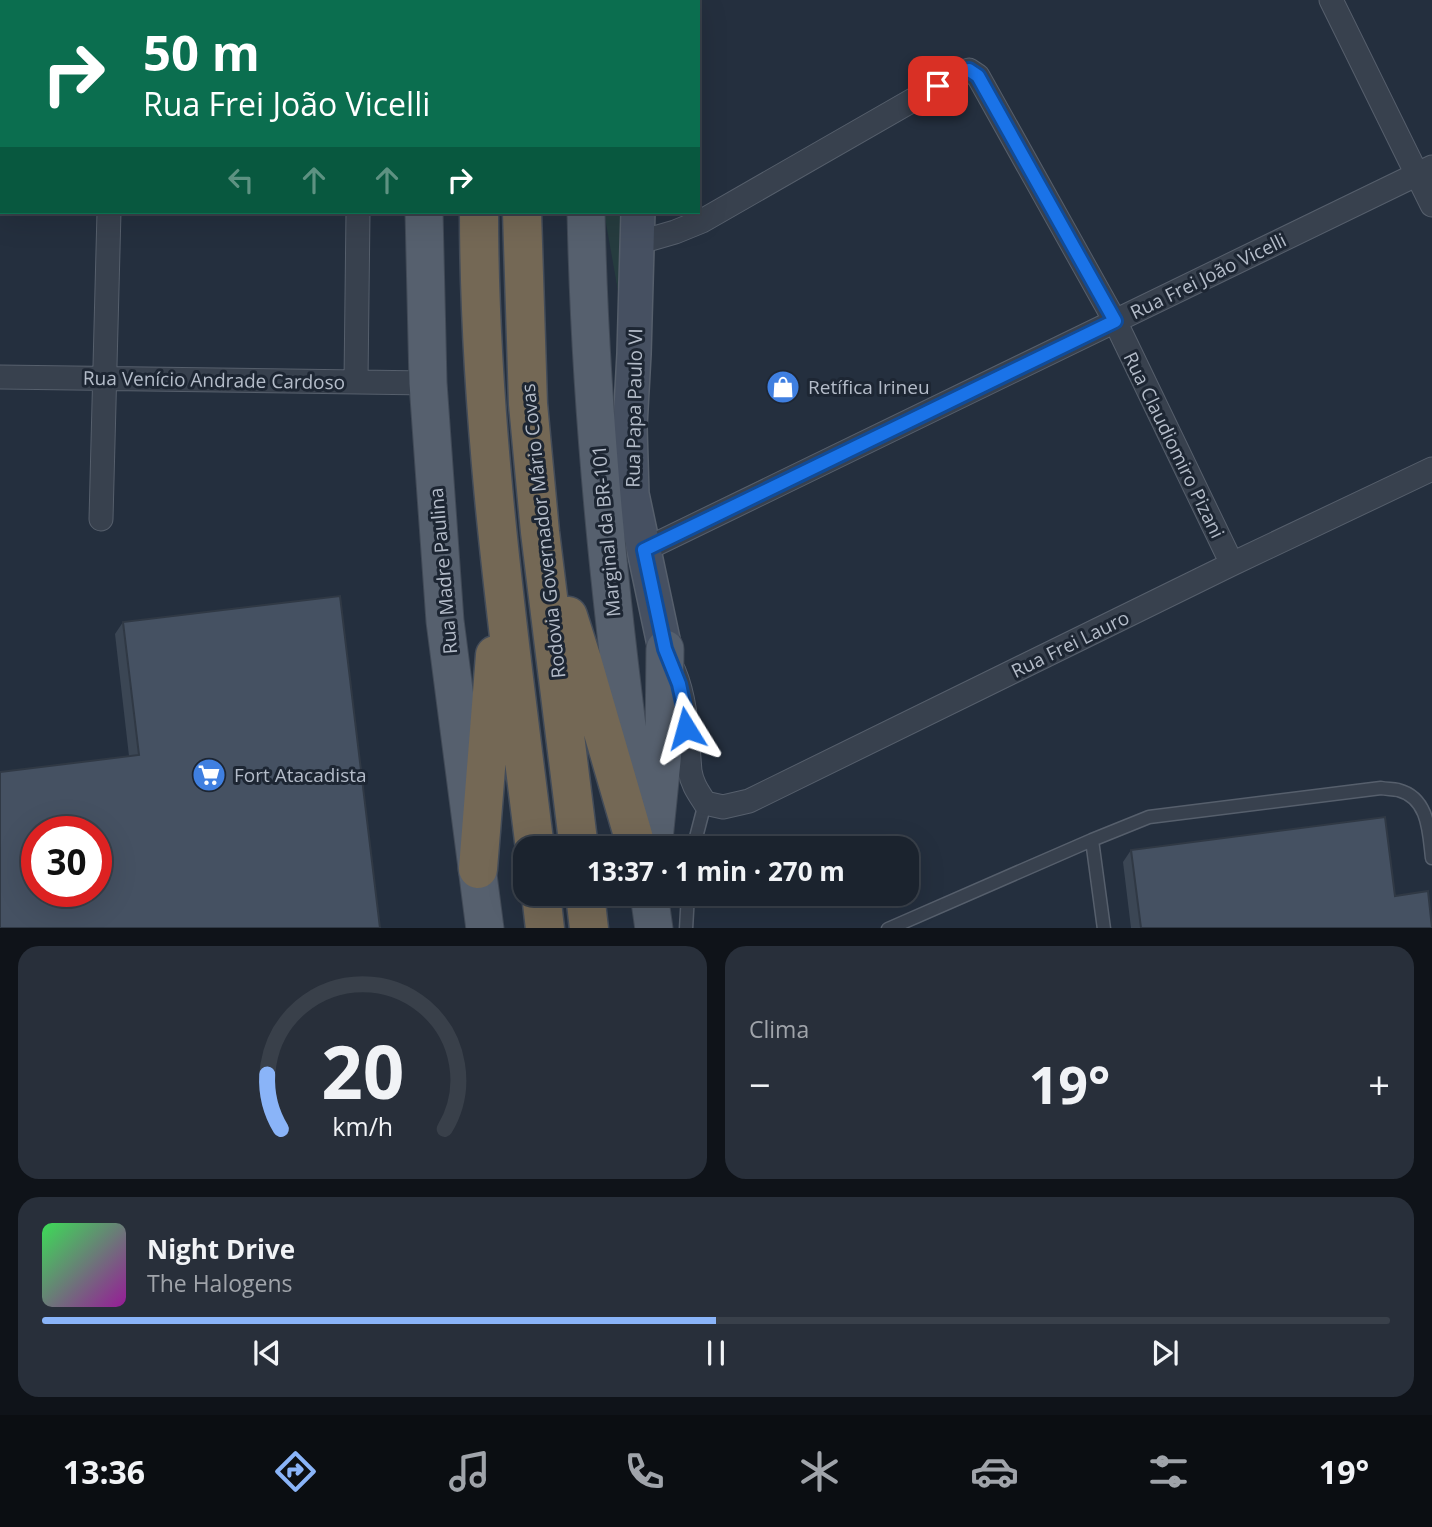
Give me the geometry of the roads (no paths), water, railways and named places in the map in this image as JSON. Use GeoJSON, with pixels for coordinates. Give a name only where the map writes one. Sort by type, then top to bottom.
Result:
{"type":"FeatureCollection","features":[{"type":"Feature","properties":{"kind":"highway"},"geometry":{"type":"LineString","coordinates":[[479,214],[485,383],[502,577],[533,836]]}},
{"type":"Feature","properties":{"kind":"highway","name":"Rodovia Governador Mário Covas"},"geometry":{"type":"LineString","coordinates":[[522,214],[528,404],[540,531],[577,836]]}},
{"type":"Feature","properties":{"kind":"highway"},"geometry":{"type":"LineString","coordinates":[[540,531],[582,660],[633,836]]}},
{"type":"Feature","properties":{"kind":"highway"},"geometry":{"type":"LineString","coordinates":[[478,869],[502,577]]}},
{"type":"Feature","properties":{"kind":"highway"},"geometry":{"type":"LineString","coordinates":[[542,906],[545,928]]}},
{"type":"Feature","properties":{"kind":"highway"},"geometry":{"type":"LineString","coordinates":[[586,906],[589,928]]}},
{"type":"Feature","properties":{"kind":"main road","name":"Rua Madre Paulina"},"geometry":{"type":"LineString","coordinates":[[424,214],[428,383],[445,621],[485,928]]}},
{"type":"Feature","properties":{"kind":"main road","name":"Marginal da BR-101"},"geometry":{"type":"LineString","coordinates":[[586,214],[593,392],[618,666],[641,836]]}},
{"type":"Feature","properties":{"kind":"main road"},"geometry":{"type":"LineString","coordinates":[[654,836],[664,741],[665,649]]}},
{"type":"Feature","properties":{"kind":"main road"},"geometry":{"type":"LineString","coordinates":[[651,906],[654,928]]}},
{"type":"Feature","properties":{"kind":"street"},"geometry":{"type":"LineString","coordinates":[[1331,0],[1424,170],[1432,205]]}},
{"type":"Feature","properties":{"kind":"street","name":"Rua Claudiomiro Pizani"},"geometry":{"type":"LineString","coordinates":[[637,228],[676,232],[702,221],[969,70],[978,76],[1115,321],[1232,564]]}},
{"type":"Feature","properties":{"kind":"street","name":"Rua Frei João Vicelli"},"geometry":{"type":"LineString","coordinates":[[644,550],[1424,170]]}},
{"type":"Feature","properties":{"kind":"street"},"geometry":{"type":"LineString","coordinates":[[101,519],[110,214]]}},
{"type":"Feature","properties":{"kind":"street"},"geometry":{"type":"LineString","coordinates":[[356,382],[358,214]]}},
{"type":"Feature","properties":{"kind":"street","name":"Rua Papa Paulo VI"},"geometry":{"type":"LineString","coordinates":[[637,228],[630,427],[632,494],[665,649],[679,684],[684,707],[692,781],[705,803]]}},
{"type":"Feature","properties":{"kind":"street","name":"Rua Venício Andrade Cardoso"},"geometry":{"type":"LineString","coordinates":[[0,377],[428,383]]}},
{"type":"Feature","properties":{"kind":"street","name":"Rua Frei Lauro"},"geometry":{"type":"LineString","coordinates":[[705,803],[723,807],[749,801],[1432,469]]}},
{"type":"Feature","properties":{"kind":"lane"},"geometry":{"type":"LineString","coordinates":[[890,928],[1149,817],[1381,788],[1399,790],[1412,797],[1426,816],[1432,858]]}},
{"type":"Feature","properties":{"kind":"lane"},"geometry":{"type":"LineString","coordinates":[[696,836],[705,803]]}},
{"type":"Feature","properties":{"kind":"lane"},"geometry":{"type":"LineString","coordinates":[[1092,840],[1104,928]]}},
{"type":"Feature","properties":{"kind":"lane"},"geometry":{"type":"LineString","coordinates":[[686,928],[687,906]]}},
{"type":"Feature","properties":{"kind":"place","name":"Retífica Irineu"},"geometry":{"type":"Point","coordinates":[783,387]}},
{"type":"Feature","properties":{"kind":"place","name":"Fort Atacadista"},"geometry":{"type":"Point","coordinates":[209,775]}}]}
